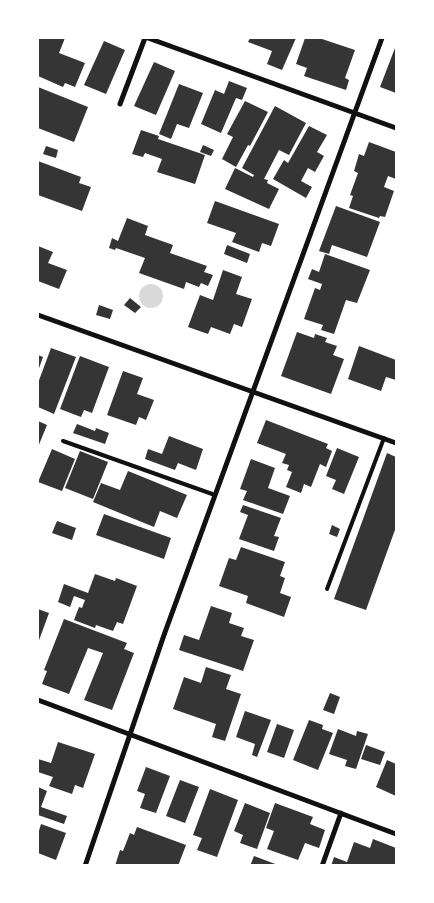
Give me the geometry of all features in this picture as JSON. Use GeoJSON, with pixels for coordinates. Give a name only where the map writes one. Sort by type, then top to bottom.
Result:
{"type":"FeatureCollection","features":[{"type":"Feature","properties":{"kind":"street"},"geometry":{"type":"LineString","coordinates":[[120,104],[147,38],[396,128]]}},
{"type":"Feature","properties":{"kind":"street"},"geometry":{"type":"LineString","coordinates":[[85,866],[215,495],[382,38]]}},
{"type":"Feature","properties":{"kind":"street"},"geometry":{"type":"LineString","coordinates":[[38,315],[396,443]]}},
{"type":"Feature","properties":{"kind":"street"},"geometry":{"type":"LineString","coordinates":[[38,700],[396,834]]}},
{"type":"Feature","properties":{"kind":"street"},"geometry":{"type":"LineString","coordinates":[[322,866],[341,813]]}},
{"type":"Feature","properties":{"kind":"lane"},"geometry":{"type":"LineString","coordinates":[[327,589],[384,438]]}},
{"type":"Feature","properties":{"kind":"lane"},"geometry":{"type":"LineString","coordinates":[[63,441],[215,495]]}},
{"type":"Feature","properties":{"kind":"shaded area"},"geometry":{"type":"Polygon","coordinates":[[[151,284],[156,285],[162,291],[162,301],[156,307],[151,308],[146,307],[140,301],[139,296],[140,291],[146,285],[151,284]]]}},
{"type":"Feature","properties":{"kind":"building"},"geometry":{"type":"Polygon","coordinates":[[[38,38],[65,38],[59,53],[85,63],[75,87],[65,83],[63,87],[38,76],[38,38]]]}},
{"type":"Feature","properties":{"kind":"building"},"geometry":{"type":"Polygon","coordinates":[[[250,38],[296,38],[282,70],[267,64],[272,51],[248,42],[250,38]]]}},
{"type":"Feature","properties":{"kind":"building"},"geometry":{"type":"Polygon","coordinates":[[[305,38],[319,38],[355,50],[345,78],[349,80],[346,90],[304,76],[307,68],[296,64],[305,38]]]}},
{"type":"Feature","properties":{"kind":"building"},"geometry":{"type":"Polygon","coordinates":[[[104,41],[125,50],[106,94],[84,85],[104,41]]]}},
{"type":"Feature","properties":{"kind":"building"},"geometry":{"type":"Polygon","coordinates":[[[396,49],[396,93],[380,87],[396,49]]]}},
{"type":"Feature","properties":{"kind":"building"},"geometry":{"type":"Polygon","coordinates":[[[154,62],[175,71],[156,115],[134,106],[154,62]]]}},
{"type":"Feature","properties":{"kind":"building"},"geometry":{"type":"Polygon","coordinates":[[[229,81],[247,88],[242,100],[236,98],[221,133],[201,124],[215,90],[224,94],[229,81]]]}},
{"type":"Feature","properties":{"kind":"building"},"geometry":{"type":"Polygon","coordinates":[[[179,84],[203,93],[189,128],[177,124],[171,139],[159,134],[179,84]]]}},
{"type":"Feature","properties":{"kind":"building"},"geometry":{"type":"Polygon","coordinates":[[[38,87],[88,107],[74,142],[38,128],[38,87]]]}},
{"type":"Feature","properties":{"kind":"building"},"geometry":{"type":"Polygon","coordinates":[[[245,101],[268,112],[250,146],[248,145],[236,167],[222,159],[233,137],[227,134],[245,101]]]}},
{"type":"Feature","properties":{"kind":"building"},"geometry":{"type":"Polygon","coordinates":[[[275,106],[306,123],[289,155],[279,150],[264,179],[268,180],[267,183],[279,189],[269,209],[225,189],[235,168],[253,177],[254,175],[242,168],[275,106]]]}},
{"type":"Feature","properties":{"kind":"building"},"geometry":{"type":"Polygon","coordinates":[[[309,126],[327,135],[317,152],[324,156],[315,172],[308,168],[301,181],[312,187],[306,198],[273,179],[284,160],[288,163],[309,126]]]}},
{"type":"Feature","properties":{"kind":"building"},"geometry":{"type":"Polygon","coordinates":[[[141,130],[159,136],[158,139],[205,155],[195,184],[157,172],[162,159],[145,153],[143,157],[132,154],[141,130]]]}},
{"type":"Feature","properties":{"kind":"building"},"geometry":{"type":"Polygon","coordinates":[[[369,142],[396,152],[396,179],[388,176],[384,187],[394,191],[385,217],[380,216],[379,218],[349,208],[353,196],[350,195],[358,173],[354,171],[359,154],[364,156],[369,142]]]}},
{"type":"Feature","properties":{"kind":"building"},"geometry":{"type":"Polygon","coordinates":[[[203,145],[214,150],[211,156],[200,152],[203,145]]]}},
{"type":"Feature","properties":{"kind":"building"},"geometry":{"type":"Polygon","coordinates":[[[46,146],[58,150],[56,158],[43,154],[46,146]]]}},
{"type":"Feature","properties":{"kind":"building"},"geometry":{"type":"Polygon","coordinates":[[[38,161],[81,177],[79,183],[91,187],[82,211],[38,195],[38,161]]]}},
{"type":"Feature","properties":{"kind":"building"},"geometry":{"type":"Polygon","coordinates":[[[215,201],[279,224],[271,246],[262,243],[259,252],[232,242],[236,233],[207,223],[215,201]]]}},
{"type":"Feature","properties":{"kind":"building"},"geometry":{"type":"Polygon","coordinates":[[[336,206],[380,222],[367,257],[332,245],[329,254],[319,251],[336,206]]]}},
{"type":"Feature","properties":{"kind":"building"},"geometry":{"type":"Polygon","coordinates":[[[127,218],[148,226],[145,235],[173,245],[170,253],[207,266],[204,272],[213,275],[208,286],[201,283],[199,287],[186,282],[184,289],[139,273],[145,258],[116,248],[115,250],[109,248],[112,238],[118,241],[127,218]]]}},
{"type":"Feature","properties":{"kind":"building"},"geometry":{"type":"Polygon","coordinates":[[[227,245],[250,254],[247,263],[224,254],[227,245]]]}},
{"type":"Feature","properties":{"kind":"building"},"geometry":{"type":"Polygon","coordinates":[[[38,246],[53,252],[48,263],[67,270],[59,289],[38,281],[38,246]]]}},
{"type":"Feature","properties":{"kind":"building"},"geometry":{"type":"Polygon","coordinates":[[[325,254],[370,270],[357,303],[346,300],[334,334],[321,330],[323,325],[304,319],[315,288],[320,290],[322,284],[308,279],[312,269],[319,272],[325,254]]]}},
{"type":"Feature","properties":{"kind":"building"},"geometry":{"type":"Polygon","coordinates":[[[223,270],[242,277],[236,294],[252,299],[242,327],[234,324],[230,334],[211,327],[208,334],[188,327],[200,295],[213,300],[223,270]]]}},
{"type":"Feature","properties":{"kind":"building"},"geometry":{"type":"Polygon","coordinates":[[[130,298],[141,307],[135,313],[124,305],[130,298]]]}},
{"type":"Feature","properties":{"kind":"building"},"geometry":{"type":"Polygon","coordinates":[[[99,305],[113,310],[110,319],[96,315],[99,305]]]}},
{"type":"Feature","properties":{"kind":"building"},"geometry":{"type":"Polygon","coordinates":[[[297,332],[314,338],[315,334],[327,338],[325,342],[337,346],[333,355],[344,359],[331,394],[281,376],[297,332]]]}},
{"type":"Feature","properties":{"kind":"building"},"geometry":{"type":"Polygon","coordinates":[[[359,346],[396,360],[396,380],[386,377],[381,391],[348,379],[359,346]]]}},
{"type":"Feature","properties":{"kind":"building"},"geometry":{"type":"Polygon","coordinates":[[[51,348],[76,357],[54,414],[38,407],[38,383],[51,348]]]}},
{"type":"Feature","properties":{"kind":"building"},"geometry":{"type":"Polygon","coordinates":[[[38,355],[43,357],[38,371],[38,355]]]}},
{"type":"Feature","properties":{"kind":"building"},"geometry":{"type":"Polygon","coordinates":[[[80,356],[109,367],[92,413],[84,410],[81,417],[60,409],[80,356]]]}},
{"type":"Feature","properties":{"kind":"building"},"geometry":{"type":"Polygon","coordinates":[[[123,371],[143,378],[137,394],[154,400],[146,420],[139,417],[136,425],[107,415],[123,371]]]}},
{"type":"Feature","properties":{"kind":"building"},"geometry":{"type":"Polygon","coordinates":[[[266,420],[328,444],[326,448],[332,451],[326,467],[320,464],[311,487],[304,484],[301,493],[286,487],[292,472],[287,470],[289,465],[282,463],[286,454],[257,443],[266,420]]]}},
{"type":"Feature","properties":{"kind":"building"},"geometry":{"type":"Polygon","coordinates":[[[38,421],[47,425],[38,447],[38,421]]]}},
{"type":"Feature","properties":{"kind":"building"},"geometry":{"type":"Polygon","coordinates":[[[77,424],[95,431],[96,428],[109,433],[105,444],[73,433],[77,424]]]}},
{"type":"Feature","properties":{"kind":"building"},"geometry":{"type":"Polygon","coordinates":[[[169,436],[203,449],[196,470],[178,463],[175,470],[145,459],[148,449],[162,454],[169,436]]]}},
{"type":"Feature","properties":{"kind":"building"},"geometry":{"type":"Polygon","coordinates":[[[337,448],[359,457],[344,494],[332,489],[336,480],[326,476],[337,448]]]}},
{"type":"Feature","properties":{"kind":"building"},"geometry":{"type":"Polygon","coordinates":[[[52,449],[75,459],[62,491],[38,482],[52,449]]]}},
{"type":"Feature","properties":{"kind":"building"},"geometry":{"type":"Polygon","coordinates":[[[80,451],[108,462],[93,499],[65,488],[80,451]]]}},
{"type":"Feature","properties":{"kind":"building"},"geometry":{"type":"Polygon","coordinates":[[[387,453],[396,457],[396,527],[366,610],[334,599],[387,453]]]}},
{"type":"Feature","properties":{"kind":"building"},"geometry":{"type":"Polygon","coordinates":[[[251,459],[275,468],[268,488],[290,496],[283,514],[243,500],[247,491],[240,489],[251,459]]]}},
{"type":"Feature","properties":{"kind":"building"},"geometry":{"type":"Polygon","coordinates":[[[128,471],[187,495],[177,518],[160,511],[154,527],[93,502],[101,483],[120,490],[128,471]]]}},
{"type":"Feature","properties":{"kind":"building"},"geometry":{"type":"Polygon","coordinates":[[[243,505],[281,518],[274,536],[279,537],[274,551],[239,539],[248,515],[240,512],[243,505]]]}},
{"type":"Feature","properties":{"kind":"building"},"geometry":{"type":"Polygon","coordinates":[[[104,514],[171,538],[164,559],[96,535],[104,514]]]}},
{"type":"Feature","properties":{"kind":"building"},"geometry":{"type":"Polygon","coordinates":[[[57,521],[76,528],[72,540],[52,533],[57,521]]]}},
{"type":"Feature","properties":{"kind":"building"},"geometry":{"type":"Polygon","coordinates":[[[332,525],[340,529],[337,537],[329,534],[332,525]]]}},
{"type":"Feature","properties":{"kind":"building"},"geometry":{"type":"Polygon","coordinates":[[[241,547],[285,562],[280,576],[285,578],[280,593],[291,597],[284,617],[246,603],[248,596],[219,586],[229,558],[236,560],[241,547]]]}},
{"type":"Feature","properties":{"kind":"building"},"geometry":{"type":"Polygon","coordinates":[[[95,574],[115,581],[116,578],[137,586],[123,624],[117,622],[113,631],[96,625],[95,628],[74,620],[79,607],[82,608],[85,600],[74,596],[70,607],[58,602],[64,584],[88,593],[95,574]]]}},
{"type":"Feature","properties":{"kind":"building"},"geometry":{"type":"Polygon","coordinates":[[[211,606],[232,613],[229,623],[244,628],[241,636],[254,640],[243,671],[179,650],[184,635],[199,640],[211,606]]]}},
{"type":"Feature","properties":{"kind":"building"},"geometry":{"type":"Polygon","coordinates":[[[38,609],[49,613],[38,643],[38,609]]]}},
{"type":"Feature","properties":{"kind":"building"},"geometry":{"type":"Polygon","coordinates":[[[64,619],[127,643],[124,649],[134,653],[112,710],[84,700],[103,653],[88,648],[69,694],[42,684],[47,671],[44,670],[64,619]]]}},
{"type":"Feature","properties":{"kind":"building"},"geometry":{"type":"Polygon","coordinates":[[[206,667],[231,675],[226,689],[241,694],[225,741],[212,737],[216,724],[173,709],[184,677],[201,683],[206,667]]]}},
{"type":"Feature","properties":{"kind":"building"},"geometry":{"type":"Polygon","coordinates":[[[330,693],[340,697],[334,714],[323,710],[330,693]]]}},
{"type":"Feature","properties":{"kind":"building"},"geometry":{"type":"Polygon","coordinates":[[[245,711],[271,720],[257,757],[252,755],[255,744],[236,737],[245,711]]]}},
{"type":"Feature","properties":{"kind":"building"},"geometry":{"type":"Polygon","coordinates":[[[309,720],[323,725],[322,729],[333,733],[318,770],[293,760],[309,720]]]}},
{"type":"Feature","properties":{"kind":"building"},"geometry":{"type":"Polygon","coordinates":[[[277,724],[294,730],[284,758],[267,752],[277,724]]]}},
{"type":"Feature","properties":{"kind":"building"},"geometry":{"type":"Polygon","coordinates":[[[338,729],[356,736],[357,731],[368,734],[356,769],[345,766],[347,760],[329,754],[338,729]]]}},
{"type":"Feature","properties":{"kind":"building"},"geometry":{"type":"Polygon","coordinates":[[[58,742],[95,754],[83,788],[75,785],[72,794],[49,786],[53,777],[38,772],[38,759],[51,763],[58,742]]]}},
{"type":"Feature","properties":{"kind":"building"},"geometry":{"type":"Polygon","coordinates":[[[366,745],[385,752],[380,765],[361,759],[366,745]]]}},
{"type":"Feature","properties":{"kind":"building"},"geometry":{"type":"Polygon","coordinates":[[[387,760],[396,764],[396,796],[376,787],[387,760]]]}},
{"type":"Feature","properties":{"kind":"building"},"geometry":{"type":"Polygon","coordinates":[[[146,767],[170,776],[156,813],[140,808],[145,794],[137,791],[146,767]]]}},
{"type":"Feature","properties":{"kind":"building"},"geometry":{"type":"Polygon","coordinates":[[[180,780],[199,787],[185,823],[166,816],[180,780]]]}},
{"type":"Feature","properties":{"kind":"building"},"geometry":{"type":"Polygon","coordinates":[[[38,787],[47,791],[41,807],[67,816],[64,824],[38,815],[38,787]]]}},
{"type":"Feature","properties":{"kind":"building"},"geometry":{"type":"Polygon","coordinates":[[[210,789],[238,800],[217,857],[197,850],[202,838],[193,835],[210,789]]]}},
{"type":"Feature","properties":{"kind":"building"},"geometry":{"type":"Polygon","coordinates":[[[245,803],[270,813],[257,849],[240,843],[243,835],[234,831],[245,803]]]}},
{"type":"Feature","properties":{"kind":"building"},"geometry":{"type":"Polygon","coordinates":[[[275,803],[313,817],[310,824],[325,830],[319,848],[305,843],[298,860],[267,849],[274,831],[266,828],[275,803]]]}},
{"type":"Feature","properties":{"kind":"building"},"geometry":{"type":"Polygon","coordinates":[[[41,824],[66,833],[56,860],[38,853],[38,834],[41,824]]]}},
{"type":"Feature","properties":{"kind":"building"},"geometry":{"type":"Polygon","coordinates":[[[137,827],[186,845],[178,866],[115,866],[120,850],[123,851],[130,833],[134,835],[137,827]]]}},
{"type":"Feature","properties":{"kind":"building"},"geometry":{"type":"Polygon","coordinates":[[[373,839],[396,848],[395,866],[331,866],[334,857],[347,862],[354,842],[370,848],[373,839]]]}},
{"type":"Feature","properties":{"kind":"building"},"geometry":{"type":"Polygon","coordinates":[[[254,856],[278,865],[278,866],[250,866],[254,856]]]}}]}
